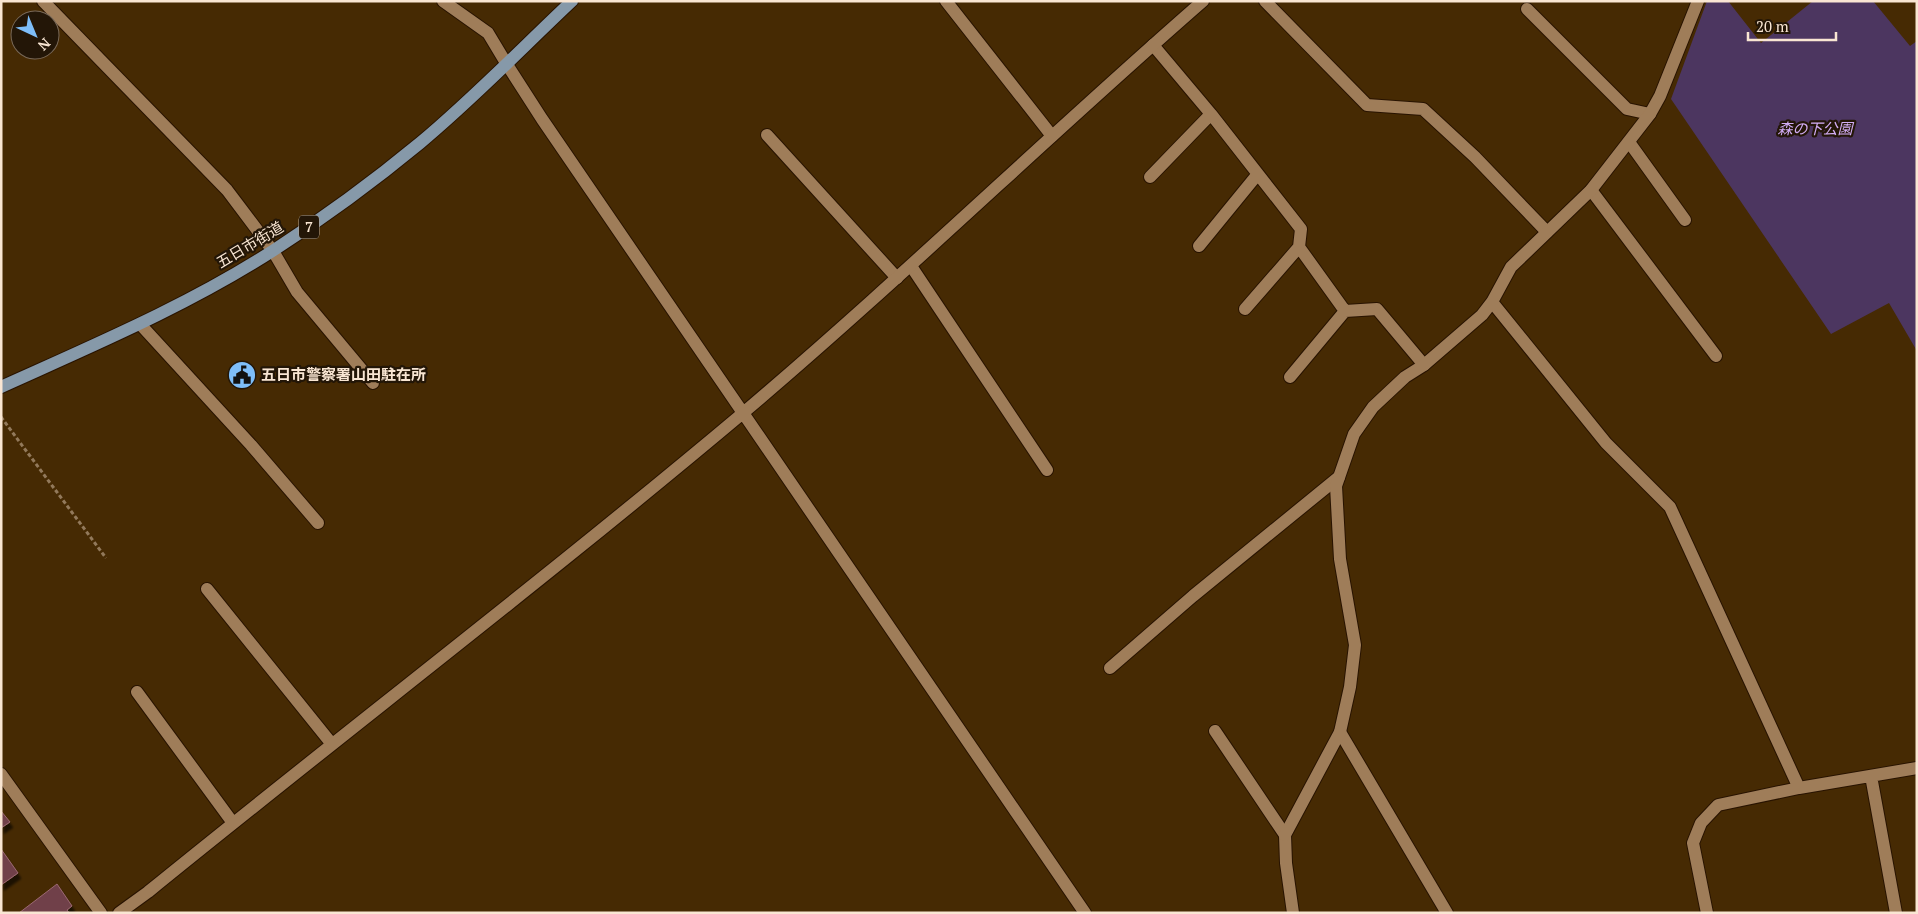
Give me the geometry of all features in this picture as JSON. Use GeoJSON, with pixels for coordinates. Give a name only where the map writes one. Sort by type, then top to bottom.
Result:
{"type":"FeatureCollection","features":[{"type":"Feature","properties":{"kind":"main road","name":"五日市街道"},"geometry":{"type":"LineString","coordinates":[[1,387],[140,324],[208,289],[273,251],[335,209],[421,143],[572,1]]}},
{"type":"Feature","properties":{"kind":"street"},"geometry":{"type":"LineString","coordinates":[[43,1],[227,190],[273,251],[297,292],[373,382]]}},
{"type":"Feature","properties":{"kind":"street"},"geometry":{"type":"LineString","coordinates":[[443,1],[488,33],[542,119],[1084,913]]}},
{"type":"Feature","properties":{"kind":"street"},"geometry":{"type":"LineString","coordinates":[[946,1],[1052,136]]}},
{"type":"Feature","properties":{"kind":"street"},"geometry":{"type":"LineString","coordinates":[[119,913],[148,892],[331,743],[546,574],[742,413],[911,266],[1052,136],[1203,1]]}},
{"type":"Feature","properties":{"kind":"street"},"geometry":{"type":"LineString","coordinates":[[1265,1],[1367,106],[1423,109],[1475,157],[1547,232]]}},
{"type":"Feature","properties":{"kind":"street"},"geometry":{"type":"LineString","coordinates":[[1293,913],[1286,862],[1285,835],[1340,732],[1350,687],[1355,645],[1340,559],[1336,486],[1354,434],[1372,407],[1405,377],[1424,365],[1482,315],[1492,302],[1511,268],[1591,190],[1650,114],[1660,96],[1698,1]]}},
{"type":"Feature","properties":{"kind":"street"},"geometry":{"type":"LineString","coordinates":[[1527,9],[1627,108],[1650,114]]}},
{"type":"Feature","properties":{"kind":"street"},"geometry":{"type":"LineString","coordinates":[[1153,45],[1211,114],[1301,230],[1299,246],[1245,308]]}},
{"type":"Feature","properties":{"kind":"street"},"geometry":{"type":"LineString","coordinates":[[1150,177],[1211,114]]}},
{"type":"Feature","properties":{"kind":"street"},"geometry":{"type":"LineString","coordinates":[[767,135],[897,278]]}},
{"type":"Feature","properties":{"kind":"street"},"geometry":{"type":"LineString","coordinates":[[1629,142],[1684,220]]}},
{"type":"Feature","properties":{"kind":"street"},"geometry":{"type":"LineString","coordinates":[[1199,246],[1257,175]]}},
{"type":"Feature","properties":{"kind":"street"},"geometry":{"type":"LineString","coordinates":[[1591,190],[1716,356]]}},
{"type":"Feature","properties":{"kind":"street"},"geometry":{"type":"LineString","coordinates":[[1299,246],[1346,311]]}},
{"type":"Feature","properties":{"kind":"street"},"geometry":{"type":"LineString","coordinates":[[911,266],[1047,470]]}},
{"type":"Feature","properties":{"kind":"street"},"geometry":{"type":"LineString","coordinates":[[1492,302],[1606,443],[1670,506],[1798,788]]}},
{"type":"Feature","properties":{"kind":"street"},"geometry":{"type":"LineString","coordinates":[[1290,377],[1346,311],[1376,309],[1424,365]]}},
{"type":"Feature","properties":{"kind":"street"},"geometry":{"type":"LineString","coordinates":[[140,324],[251,444],[318,523]]}},
{"type":"Feature","properties":{"kind":"street"},"geometry":{"type":"LineString","coordinates":[[1110,668],[1193,596],[1339,477]]}},
{"type":"Feature","properties":{"kind":"street"},"geometry":{"type":"LineString","coordinates":[[207,589],[331,743]]}},
{"type":"Feature","properties":{"kind":"street"},"geometry":{"type":"LineString","coordinates":[[137,692],[233,823]]}},
{"type":"Feature","properties":{"kind":"street"},"geometry":{"type":"LineString","coordinates":[[1215,731],[1285,835]]}},
{"type":"Feature","properties":{"kind":"street"},"geometry":{"type":"LineString","coordinates":[[1340,732],[1447,913]]}},
{"type":"Feature","properties":{"kind":"street"},"geometry":{"type":"LineString","coordinates":[[1707,913],[1693,843],[1701,823],[1718,805],[1798,788],[1917,768]]}},
{"type":"Feature","properties":{"kind":"street"},"geometry":{"type":"LineString","coordinates":[[1,774],[101,913]]}},
{"type":"Feature","properties":{"kind":"street"},"geometry":{"type":"LineString","coordinates":[[1871,776],[1896,913]]}},
{"type":"Feature","properties":{"kind":"path"},"geometry":{"type":"LineString","coordinates":[[1,417],[106,558]]}},
{"type":"Feature","properties":{"kind":"green space","name":"森の下公園"},"geometry":{"type":"Polygon","coordinates":[[[1707,1],[1728,1],[1761,43],[1813,1],[1873,1],[1910,46],[1917,41],[1917,351],[1889,303],[1831,334],[1671,99],[1707,1]]]}},
{"type":"Feature","properties":{"kind":"building"},"geometry":{"type":"Polygon","coordinates":[[[1,811],[10,822],[1,828],[1,811]]]}},
{"type":"Feature","properties":{"kind":"building"},"geometry":{"type":"Polygon","coordinates":[[[1,849],[18,873],[1,885],[1,849]]]}},
{"type":"Feature","properties":{"kind":"building"},"geometry":{"type":"Polygon","coordinates":[[[57,884],[72,906],[67,910],[69,913],[19,913],[57,884]]]}},
{"type":"Feature","properties":{"kind":"place","name":"五日市警察署山田駐在所"},"geometry":{"type":"Point","coordinates":[242,375]}}]}
